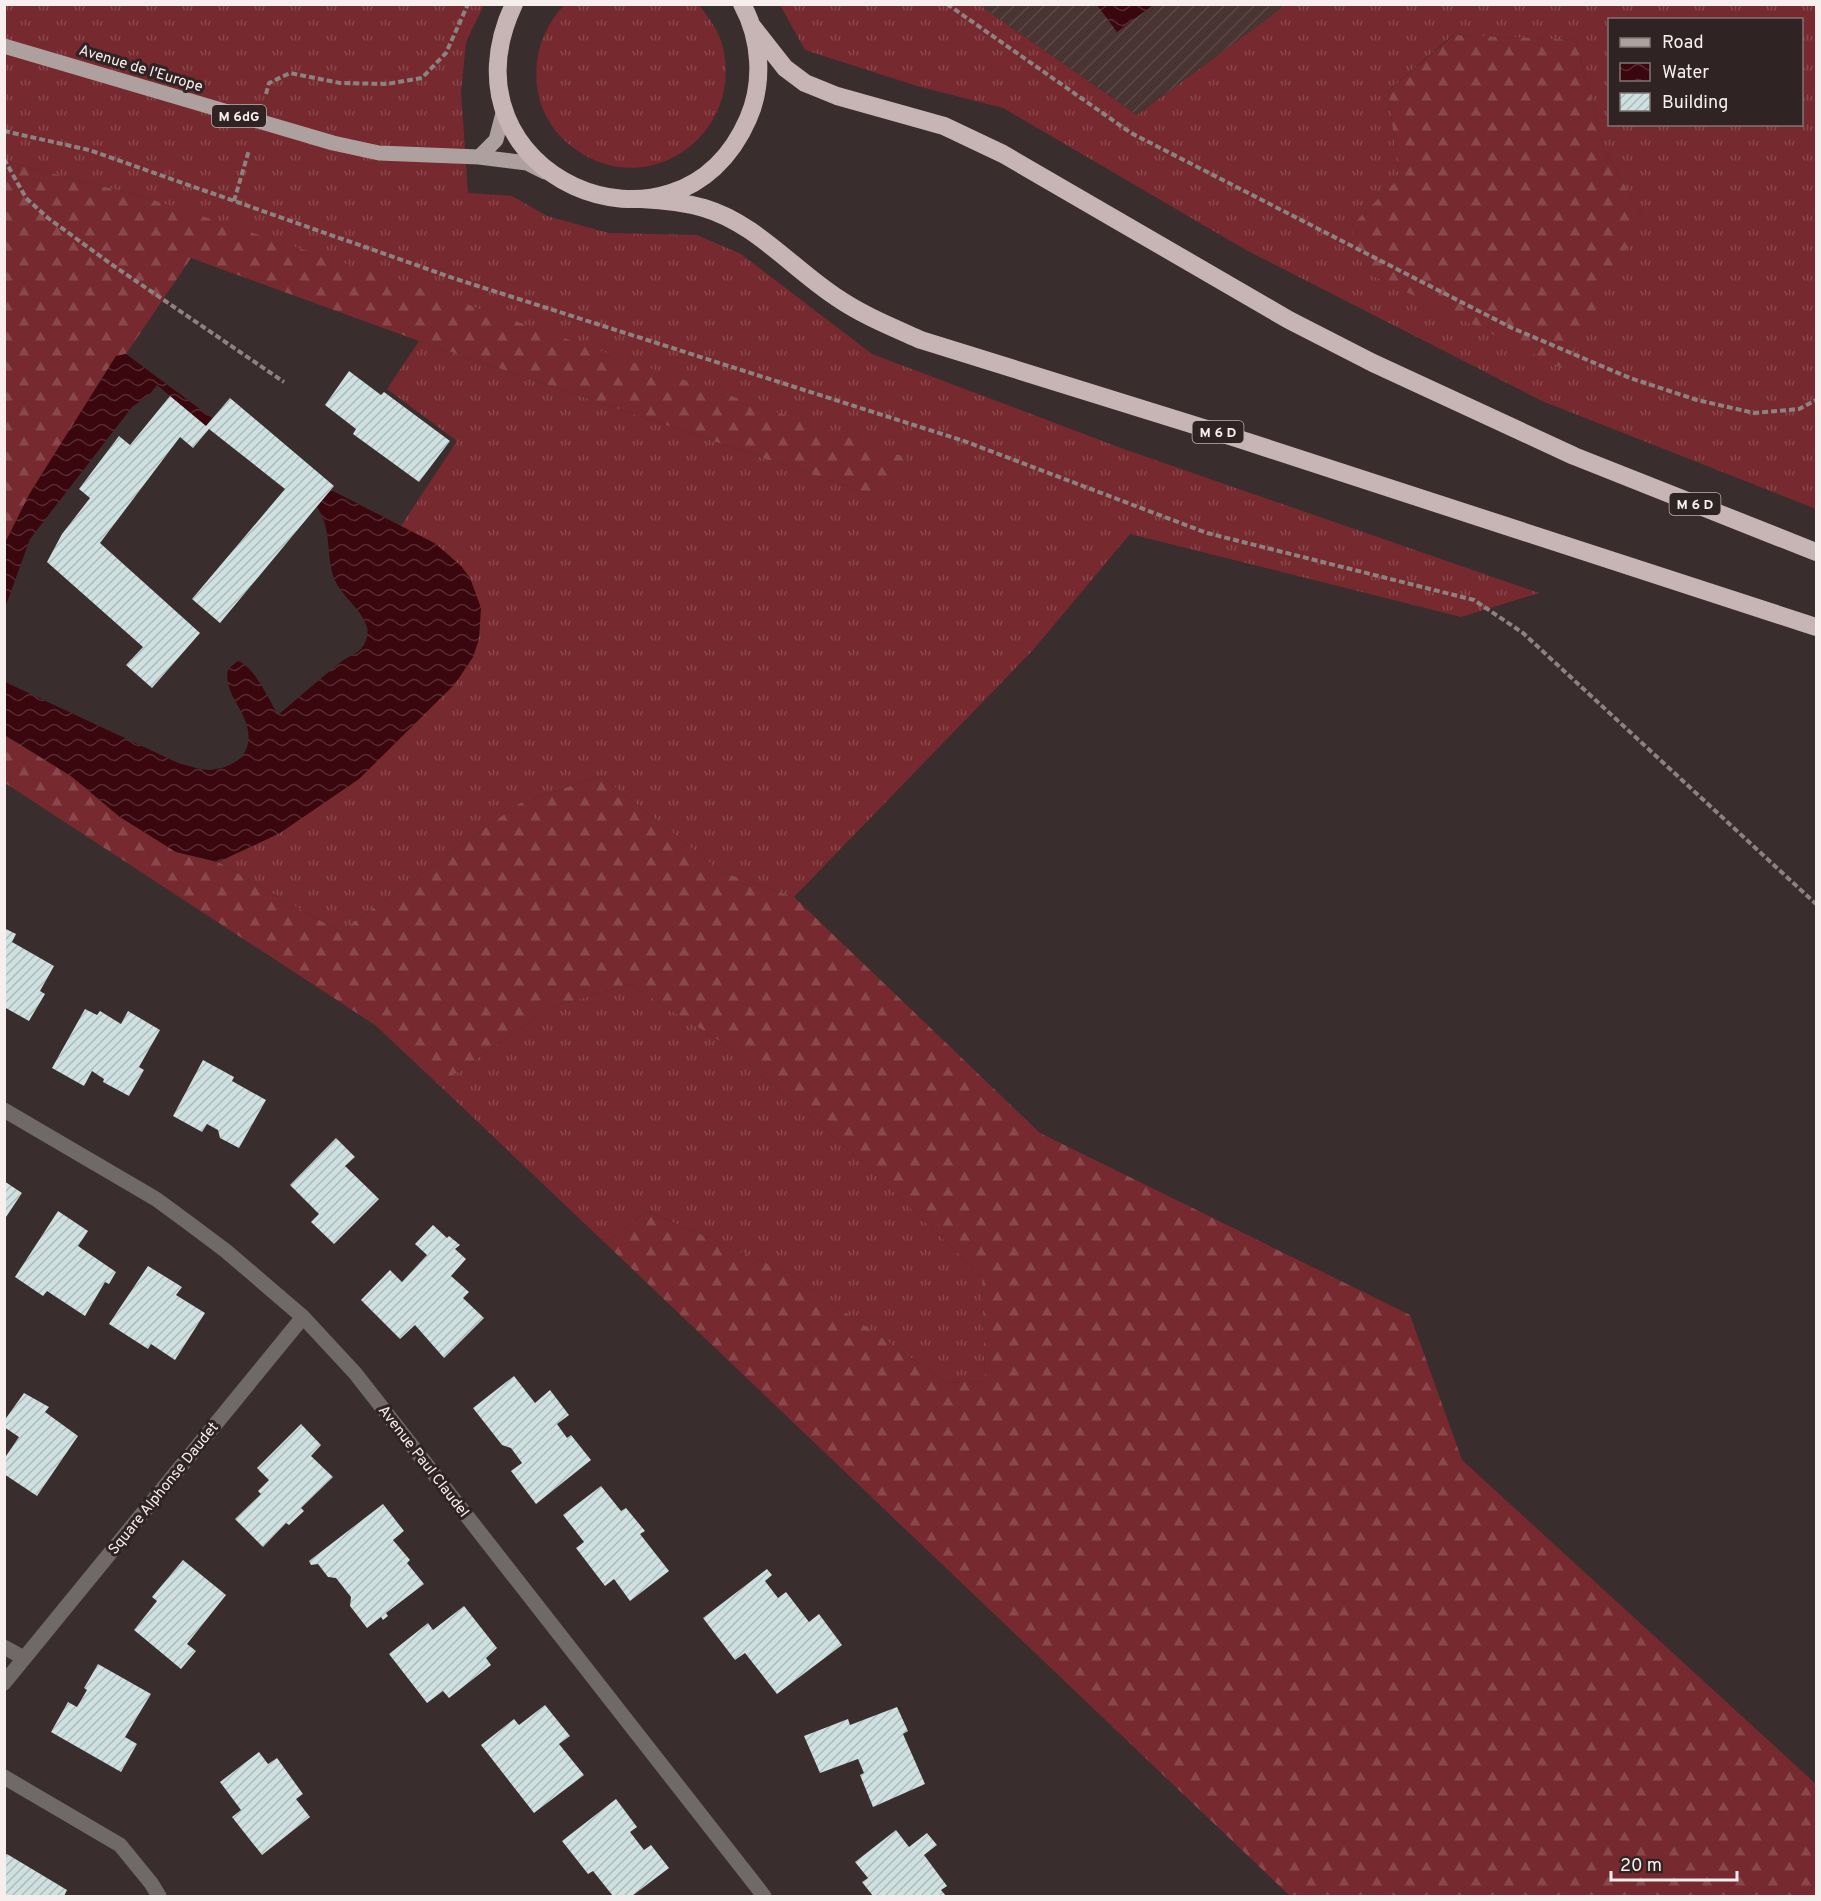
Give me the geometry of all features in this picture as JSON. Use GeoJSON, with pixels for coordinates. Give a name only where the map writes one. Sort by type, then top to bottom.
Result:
{"type":"FeatureCollection","features":[{"type":"Feature","properties":{"kind":"highway"},"geometry":{"type":"LineString","coordinates":[[514,4],[505,24],[497,66],[499,88],[512,129],[524,148],[556,177],[596,196],[618,199],[641,199],[681,188],[717,165],[732,148],[752,111],[759,68],[752,26],[742,4]]}},
{"type":"Feature","properties":{"kind":"highway","name":"M 6 D"},"geometry":{"type":"LineString","coordinates":[[752,26],[785,68],[805,83],[837,96],[944,126],[1003,154],[1289,320],[1373,363],[1574,456],[1816,552]]}},
{"type":"Feature","properties":{"kind":"highway","name":"M 6 D"},"geometry":{"type":"LineString","coordinates":[[641,199],[677,202],[705,208],[731,219],[763,240],[836,297],[877,320],[921,340],[1239,439],[1816,627]]}},
{"type":"Feature","properties":{"kind":"main road","name":"Avenue de l'Europe"},"geometry":{"type":"LineString","coordinates":[[4,46],[333,143],[379,153],[479,157],[528,163],[556,177]]}},
{"type":"Feature","properties":{"kind":"main road"},"geometry":{"type":"LineString","coordinates":[[479,157],[496,140],[504,109]]}},
{"type":"Feature","properties":{"kind":"street","name":"Avenue Paul Claudel"},"geometry":{"type":"LineString","coordinates":[[4,1110],[156,1199],[225,1251],[303,1317],[355,1373],[764,1896]]}},
{"type":"Feature","properties":{"kind":"street","name":"Square Alphonse Daudet"},"geometry":{"type":"LineString","coordinates":[[4,1683],[303,1317]]}},
{"type":"Feature","properties":{"kind":"street"},"geometry":{"type":"LineString","coordinates":[[4,1647],[24,1658]]}},
{"type":"Feature","properties":{"kind":"street"},"geometry":{"type":"LineString","coordinates":[[4,1777],[120,1845],[159,1896]]}},
{"type":"Feature","properties":{"kind":"path"},"geometry":{"type":"LineString","coordinates":[[234,201],[269,83],[290,73],[340,83],[387,84],[422,78],[446,53],[468,4]]}},
{"type":"Feature","properties":{"kind":"path"},"geometry":{"type":"LineString","coordinates":[[947,4],[1131,133],[1512,328],[1630,378],[1720,405],[1754,413],[1799,409],[1816,400]]}},
{"type":"Feature","properties":{"kind":"path"},"geometry":{"type":"LineString","coordinates":[[4,131],[89,150],[456,279],[964,441],[1207,533],[1474,600],[1523,633],[1816,904]]}},
{"type":"Feature","properties":{"kind":"path"},"geometry":{"type":"LineString","coordinates":[[4,159],[26,198],[48,218],[111,264],[284,382]]}},
{"type":"Feature","properties":{"kind":"shaded area"},"geometry":{"type":"Polygon","coordinates":[[[979,5],[1286,5],[1137,115],[979,5]]]}},
{"type":"Feature","properties":{"kind":"green space"},"geometry":{"type":"Polygon","coordinates":[[[4,5],[484,5],[466,42],[461,92],[468,193],[512,196],[547,216],[609,233],[697,235],[741,254],[872,354],[1121,448],[1539,593],[1461,617],[1130,534],[1033,650],[794,897],[722,872],[601,776],[520,803],[340,932],[218,862],[280,833],[436,544],[401,526],[457,441],[387,389],[419,341],[875,496],[147,198],[5,161],[4,5]]]}},
{"type":"Feature","properties":{"kind":"green space"},"geometry":{"type":"Polygon","coordinates":[[[564,5],[699,5],[712,23],[722,44],[726,76],[720,105],[706,130],[686,150],[661,163],[633,168],[604,164],[575,149],[556,132],[540,101],[536,69],[540,46],[550,24],[564,5]]]}},
{"type":"Feature","properties":{"kind":"green space"},"geometry":{"type":"Polygon","coordinates":[[[780,5],[979,5],[1137,115],[1286,5],[1816,5],[1816,509],[1542,401],[1246,250],[1003,108],[917,86],[805,50],[780,5]],[[1453,35],[1388,91],[1399,178],[1351,226],[1643,217],[1604,149],[1576,40],[1453,35]]]}},
{"type":"Feature","properties":{"kind":"green space"},"geometry":{"type":"Polygon","coordinates":[[[1454,35],[1576,40],[1604,149],[1643,217],[1564,369],[1365,272],[1351,226],[1399,178],[1388,91],[1454,35]]]}},
{"type":"Feature","properties":{"kind":"green space"},"geometry":{"type":"Polygon","coordinates":[[[5,161],[147,198],[435,293],[908,458],[875,496],[419,341],[191,258],[126,354],[116,356],[30,493],[5,543],[5,161]]]}},
{"type":"Feature","properties":{"kind":"green space"},"geometry":{"type":"Polygon","coordinates":[[[4,735],[71,776],[120,817],[176,852],[218,862],[340,932],[520,803],[601,776],[722,872],[794,897],[1040,1133],[1410,1315],[1462,1460],[1816,1784],[1816,1896],[1290,1896],[605,1243],[647,1211],[789,1273],[947,1383],[985,1381],[982,1276],[856,1156],[726,1045],[630,984],[550,1008],[439,1085],[375,1025],[5,783],[4,735]]]}},
{"type":"Feature","properties":{"kind":"green space"},"geometry":{"type":"Polygon","coordinates":[[[630,984],[726,1045],[856,1156],[982,1276],[985,1381],[947,1383],[789,1273],[647,1211],[605,1243],[439,1085],[550,1008],[630,984]]]}},
{"type":"Feature","properties":{"kind":"water"},"geometry":{"type":"Polygon","coordinates":[[[1097,5],[1153,5],[1117,32],[1097,5]]]}},
{"type":"Feature","properties":{"kind":"water"},"geometry":{"type":"Polygon","coordinates":[[[126,354],[212,418],[206,426],[157,385],[149,395],[132,407],[30,539],[5,608],[5,543],[30,493],[116,356],[126,354]]]}},
{"type":"Feature","properties":{"kind":"water"},"geometry":{"type":"Polygon","coordinates":[[[331,490],[436,544],[461,566],[470,578],[481,608],[479,639],[473,657],[455,684],[359,779],[280,833],[218,862],[176,852],[120,817],[71,776],[5,735],[5,682],[178,763],[209,770],[229,766],[236,761],[247,748],[249,740],[245,720],[228,683],[228,669],[238,661],[244,664],[261,685],[278,715],[342,661],[359,651],[367,639],[368,630],[364,620],[341,591],[331,569],[327,533],[317,507],[331,490]]]}},
{"type":"Feature","properties":{"kind":"building"},"geometry":{"type":"Polygon","coordinates":[[[349,371],[381,395],[384,392],[450,441],[419,482],[353,434],[356,429],[325,405],[349,371]]]}},
{"type":"Feature","properties":{"kind":"building"},"geometry":{"type":"Polygon","coordinates":[[[170,396],[206,426],[230,398],[334,486],[220,623],[192,599],[285,489],[209,429],[193,448],[180,437],[100,543],[200,633],[152,688],[126,665],[143,647],[47,562],[62,534],[90,498],[79,489],[119,436],[130,445],[170,396]]]}},
{"type":"Feature","properties":{"kind":"building"},"geometry":{"type":"Polygon","coordinates":[[[4,928],[16,934],[12,942],[54,966],[40,991],[45,994],[29,1021],[4,1007],[4,928]]]}},
{"type":"Feature","properties":{"kind":"building"},"geometry":{"type":"Polygon","coordinates":[[[85,1009],[97,1015],[100,1011],[121,1024],[128,1011],[160,1030],[139,1067],[144,1070],[129,1096],[103,1082],[104,1079],[92,1071],[84,1086],[52,1068],[85,1009]]]}},
{"type":"Feature","properties":{"kind":"building"},"geometry":{"type":"Polygon","coordinates":[[[203,1060],[234,1077],[232,1081],[266,1100],[239,1148],[220,1138],[218,1130],[207,1124],[202,1132],[173,1116],[203,1060]]]}},
{"type":"Feature","properties":{"kind":"building"},"geometry":{"type":"Polygon","coordinates":[[[336,1138],[355,1157],[345,1166],[379,1199],[334,1244],[311,1222],[319,1214],[290,1185],[336,1138]]]}},
{"type":"Feature","properties":{"kind":"building"},"geometry":{"type":"Polygon","coordinates":[[[4,1181],[22,1193],[4,1220],[4,1181]]]}},
{"type":"Feature","properties":{"kind":"building"},"geometry":{"type":"Polygon","coordinates":[[[58,1211],[88,1231],[78,1246],[116,1272],[109,1284],[105,1282],[85,1316],[47,1291],[43,1296],[15,1277],[58,1211]]]}},
{"type":"Feature","properties":{"kind":"building"},"geometry":{"type":"Polygon","coordinates":[[[433,1225],[447,1238],[449,1236],[460,1245],[455,1249],[466,1259],[451,1276],[469,1292],[463,1298],[484,1318],[444,1358],[415,1325],[400,1339],[361,1300],[390,1270],[402,1282],[427,1255],[415,1244],[433,1225]]]}},
{"type":"Feature","properties":{"kind":"building"},"geometry":{"type":"Polygon","coordinates":[[[148,1266],[182,1287],[176,1295],[205,1313],[175,1360],[151,1344],[148,1349],[109,1324],[148,1266]]]}},
{"type":"Feature","properties":{"kind":"building"},"geometry":{"type":"Polygon","coordinates":[[[514,1376],[535,1403],[550,1390],[569,1415],[557,1424],[567,1438],[571,1435],[591,1460],[536,1504],[511,1471],[522,1463],[511,1448],[502,1445],[473,1408],[514,1376]]]}},
{"type":"Feature","properties":{"kind":"building"},"geometry":{"type":"Polygon","coordinates":[[[24,1393],[49,1407],[45,1412],[78,1436],[37,1496],[4,1474],[4,1459],[19,1437],[4,1427],[4,1421],[24,1393]]]}},
{"type":"Feature","properties":{"kind":"building"},"geometry":{"type":"Polygon","coordinates":[[[301,1424],[321,1445],[311,1456],[333,1477],[301,1508],[304,1511],[289,1525],[286,1523],[263,1547],[235,1519],[261,1494],[258,1491],[269,1480],[257,1468],[301,1424]]]}},
{"type":"Feature","properties":{"kind":"building"},"geometry":{"type":"Polygon","coordinates":[[[601,1486],[621,1511],[626,1508],[645,1531],[640,1534],[669,1571],[630,1601],[614,1579],[605,1586],[576,1548],[584,1542],[563,1515],[601,1486]]]}},
{"type":"Feature","properties":{"kind":"building"},"geometry":{"type":"Polygon","coordinates":[[[383,1504],[404,1531],[393,1540],[410,1560],[407,1563],[424,1584],[386,1613],[388,1616],[383,1620],[381,1617],[367,1628],[350,1606],[351,1597],[336,1578],[328,1577],[318,1564],[311,1565],[309,1561],[383,1504]]]}},
{"type":"Feature","properties":{"kind":"building"},"geometry":{"type":"Polygon","coordinates":[[[183,1560],[226,1595],[187,1644],[196,1651],[181,1669],[134,1630],[157,1601],[152,1597],[183,1560]]]}},
{"type":"Feature","properties":{"kind":"building"},"geometry":{"type":"Polygon","coordinates":[[[767,1569],[772,1575],[765,1581],[778,1598],[786,1592],[809,1622],[819,1614],[842,1645],[777,1694],[745,1653],[735,1660],[703,1618],[767,1569]]]}},
{"type":"Feature","properties":{"kind":"building"},"geometry":{"type":"Polygon","coordinates":[[[464,1606],[497,1648],[486,1658],[491,1665],[449,1698],[443,1691],[427,1703],[389,1654],[428,1623],[433,1630],[464,1606]]]}},
{"type":"Feature","properties":{"kind":"building"},"geometry":{"type":"Polygon","coordinates":[[[98,1664],[151,1694],[125,1737],[137,1744],[121,1772],[51,1732],[68,1702],[77,1707],[87,1690],[84,1688],[98,1664]]]}},
{"type":"Feature","properties":{"kind":"building"},"geometry":{"type":"Polygon","coordinates":[[[545,1705],[570,1736],[559,1744],[584,1775],[534,1813],[481,1745],[514,1719],[519,1725],[545,1705]]]}},
{"type":"Feature","properties":{"kind":"building"},"geometry":{"type":"Polygon","coordinates":[[[897,1707],[908,1731],[903,1734],[925,1784],[873,1807],[860,1775],[864,1773],[858,1759],[820,1773],[804,1736],[848,1719],[850,1725],[897,1707]]]}},
{"type":"Feature","properties":{"kind":"building"},"geometry":{"type":"Polygon","coordinates":[[[259,1752],[268,1764],[277,1758],[303,1794],[296,1799],[310,1817],[262,1855],[232,1817],[241,1810],[220,1782],[259,1752]]]}},
{"type":"Feature","properties":{"kind":"building"},"geometry":{"type":"Polygon","coordinates":[[[616,1799],[637,1827],[630,1832],[644,1850],[651,1845],[669,1868],[632,1896],[613,1896],[593,1871],[588,1874],[562,1841],[616,1799]]]}},
{"type":"Feature","properties":{"kind":"building"},"geometry":{"type":"Polygon","coordinates":[[[896,1830],[909,1847],[927,1833],[937,1845],[924,1855],[947,1886],[941,1890],[946,1896],[873,1896],[862,1882],[868,1878],[855,1862],[896,1830]]]}},
{"type":"Feature","properties":{"kind":"building"},"geometry":{"type":"Polygon","coordinates":[[[7,1854],[67,1890],[64,1896],[4,1896],[4,1857],[7,1854]]]}}]}
